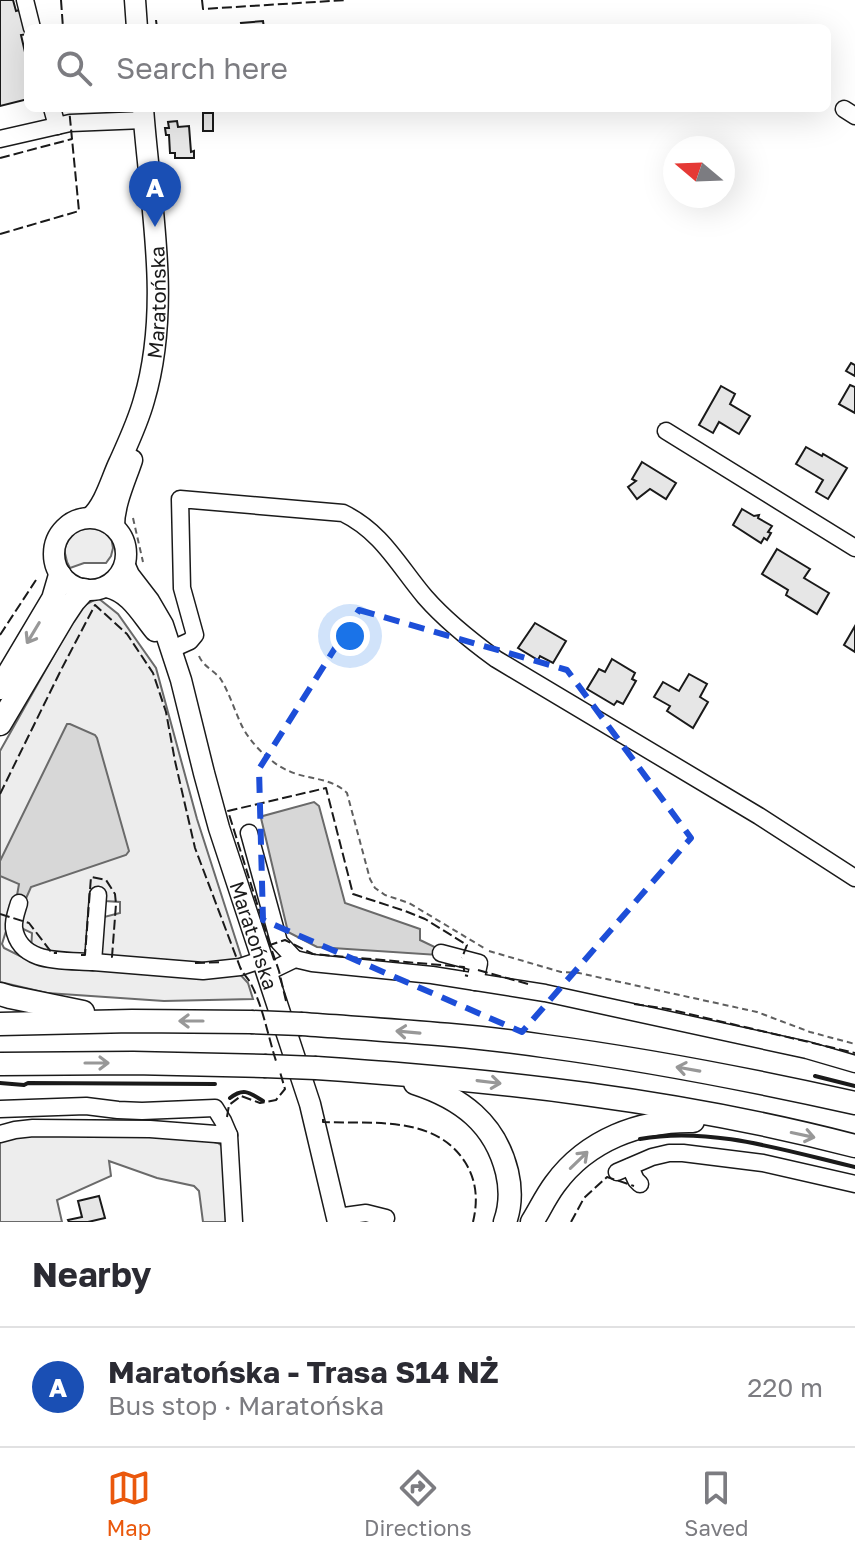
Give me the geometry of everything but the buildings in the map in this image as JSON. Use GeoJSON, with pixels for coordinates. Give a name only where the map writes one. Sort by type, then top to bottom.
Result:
{"type":"FeatureCollection","features":[{"type":"Feature","properties":{"kind":"highway"},"geometry":{"type":"LineString","coordinates":[[0,688],[53,599],[60,575]]}},
{"type":"Feature","properties":{"kind":"highway"},"geometry":{"type":"LineString","coordinates":[[0,724],[74,601],[96,588]]}},
{"type":"Feature","properties":{"kind":"highway"},"geometry":{"type":"LineString","coordinates":[[0,994],[132,1021]]}},
{"type":"Feature","properties":{"kind":"highway"},"geometry":{"type":"LineString","coordinates":[[0,1024],[251,1022],[410,1032],[541,1045],[691,1069],[855,1103]]}},
{"type":"Feature","properties":{"kind":"highway"},"geometry":{"type":"LineString","coordinates":[[0,1064],[264,1066],[474,1080],[656,1105],[855,1146]]}},
{"type":"Feature","properties":{"kind":"highway"},"geometry":{"type":"LineString","coordinates":[[384,1073],[439,1091],[475,1115],[490,1133],[503,1155],[508,1177],[510,1197],[505,1222]]}},
{"type":"Feature","properties":{"kind":"highway"},"geometry":{"type":"LineString","coordinates":[[532,1222],[556,1183],[587,1151],[611,1137],[641,1126],[682,1121],[751,1123]]}},
{"type":"Feature","properties":{"kind":"main road"},"geometry":{"type":"LineString","coordinates":[[135,0],[137,24]]}},
{"type":"Feature","properties":{"kind":"main road","name":"Maratońska"},"geometry":{"type":"LineString","coordinates":[[114,526],[142,424],[154,351],[158,281],[144,114]]}},
{"type":"Feature","properties":{"kind":"main road","name":"Maratońska"},"geometry":{"type":"LineString","coordinates":[[91,517],[98,508],[144,402]]}},
{"type":"Feature","properties":{"kind":"main road"},"geometry":{"type":"LineString","coordinates":[[91,517],[103,519],[114,526],[126,543],[125,566],[120,575],[96,588],[66,582],[55,565],[54,553],[62,531],[70,523],[91,517]]}},
{"type":"Feature","properties":{"kind":"main road","name":"Maratońska"},"geometry":{"type":"LineString","coordinates":[[125,566],[159,616],[189,708],[219,828],[310,1104],[337,1220]]}},
{"type":"Feature","properties":{"kind":"main road","name":"Maratońska"},"geometry":{"type":"LineString","coordinates":[[96,588],[115,588],[126,595],[170,650]]}},
{"type":"Feature","properties":{"kind":"lane"},"geometry":{"type":"LineString","coordinates":[[25,0],[31,24]]}},
{"type":"Feature","properties":{"kind":"lane"},"geometry":{"type":"LineString","coordinates":[[53,112],[57,126]]}},
{"type":"Feature","properties":{"kind":"lane"},"geometry":{"type":"LineString","coordinates":[[0,139],[70,123],[144,114]]}},
{"type":"Feature","properties":{"kind":"lane"},"geometry":{"type":"LineString","coordinates":[[666,431],[855,548]]}},
{"type":"Feature","properties":{"kind":"lane"},"geometry":{"type":"LineString","coordinates":[[170,650],[190,641],[195,635],[182,588],[180,499],[343,513],[357,520],[384,543],[425,597],[462,634],[496,659],[759,816],[855,878]]}},
{"type":"Feature","properties":{"kind":"lane"},"geometry":{"type":"LineString","coordinates":[[249,833],[279,942],[295,959]]}},
{"type":"Feature","properties":{"kind":"lane"},"geometry":{"type":"LineString","coordinates":[[19,903],[13,925],[18,942],[31,955],[44,958],[203,971],[264,966],[295,959],[475,982],[545,993],[807,1050],[855,1064]]}},
{"type":"Feature","properties":{"kind":"lane"},"geometry":{"type":"LineString","coordinates":[[93,962],[103,905]]}},
{"type":"Feature","properties":{"kind":"lane"},"geometry":{"type":"LineString","coordinates":[[441,953],[479,963],[475,982]]}},
{"type":"Feature","properties":{"kind":"lane"},"geometry":{"type":"LineString","coordinates":[[0,1109],[86,1106],[130,1111],[215,1108],[229,1135],[234,1222]]}},
{"type":"Feature","properties":{"kind":"lane"},"geometry":{"type":"LineString","coordinates":[[0,1134],[48,1128],[150,1129],[229,1135]]}},
{"type":"Feature","properties":{"kind":"lane"},"geometry":{"type":"LineString","coordinates":[[640,1184],[623,1169],[652,1157],[683,1153],[763,1163],[855,1184]]}},
{"type":"Feature","properties":{"kind":"lane"},"geometry":{"type":"LineString","coordinates":[[337,1220],[366,1213],[386,1218]]}},
{"type":"Feature","properties":{"kind":"path"},"geometry":{"type":"LineString","coordinates":[[131,512],[146,572]]}},
{"type":"Feature","properties":{"kind":"path"},"geometry":{"type":"LineString","coordinates":[[190,641],[202,662],[219,677],[242,728],[270,761],[291,773],[318,778],[341,787],[347,793],[370,879],[375,888],[385,895],[409,903],[494,953],[561,972],[579,973],[757,1012],[810,1032],[855,1044]]}},
{"type":"Feature","properties":{"kind":"highlighted area"},"geometry":{"type":"Polygon","coordinates":[[[359,610],[567,670],[691,838],[522,1032],[263,920],[259,769],[359,610]]]}},
{"type":"Feature","properties":{"kind":"shaded area"},"geometry":{"type":"Polygon","coordinates":[[[92,526],[111,536],[111,556],[106,563],[84,563],[70,568],[64,549],[72,532],[92,526]]]}},
{"type":"Feature","properties":{"kind":"shaded area"},"geometry":{"type":"Polygon","coordinates":[[[98,598],[118,614],[156,668],[197,819],[242,959],[222,965],[98,958],[100,918],[120,913],[120,902],[105,901],[103,889],[95,891],[89,956],[31,952],[32,933],[19,927],[15,902],[2,944],[22,957],[165,972],[237,971],[248,983],[253,999],[164,1001],[47,993],[0,982],[0,751],[81,607],[98,598]]]}},
{"type":"Feature","properties":{"kind":"shaded area"},"geometry":{"type":"Polygon","coordinates":[[[67,724],[97,738],[129,851],[126,855],[31,887],[24,903],[16,901],[19,884],[0,876],[0,861],[67,724]]]}},
{"type":"Feature","properties":{"kind":"shaded area"},"geometry":{"type":"Polygon","coordinates":[[[314,802],[319,806],[345,903],[420,929],[420,940],[439,949],[438,955],[317,947],[288,932],[261,818],[314,802]]]}},
{"type":"Feature","properties":{"kind":"shaded area"},"geometry":{"type":"Polygon","coordinates":[[[21,1135],[142,1135],[218,1143],[222,1146],[229,1222],[203,1222],[199,1191],[194,1186],[157,1178],[109,1161],[111,1176],[57,1200],[62,1222],[0,1222],[0,1139],[21,1135]]]}},
{"type":"Feature","properties":{"kind":"fence"},"geometry":{"type":"LineString","coordinates":[[61,0],[63,24]]}},
{"type":"Feature","properties":{"kind":"fence"},"geometry":{"type":"LineString","coordinates":[[202,0],[203,9],[347,0]]}},
{"type":"Feature","properties":{"kind":"fence"},"geometry":{"type":"LineString","coordinates":[[156,20],[156,24]]}},
{"type":"Feature","properties":{"kind":"fence"},"geometry":{"type":"LineString","coordinates":[[0,234],[79,211],[69,112]]}},
{"type":"Feature","properties":{"kind":"fence"},"geometry":{"type":"LineString","coordinates":[[0,158],[72,139]]}},
{"type":"Feature","properties":{"kind":"fence"},"geometry":{"type":"LineString","coordinates":[[0,635],[36,580]]}},
{"type":"Feature","properties":{"kind":"fence"},"geometry":{"type":"LineString","coordinates":[[0,794],[95,605],[127,634],[153,673],[166,712],[195,848],[240,967],[259,1002],[276,1061]]}},
{"type":"Feature","properties":{"kind":"fence"},"geometry":{"type":"LineString","coordinates":[[270,945],[228,811],[326,788],[353,894],[425,919],[467,945],[462,958]]}},
{"type":"Feature","properties":{"kind":"fence"},"geometry":{"type":"LineString","coordinates":[[81,955],[85,955],[91,877],[106,880],[115,894],[112,957],[115,957]]}},
{"type":"Feature","properties":{"kind":"fence"},"geometry":{"type":"LineString","coordinates":[[0,914],[29,923],[52,953],[57,953]]}},
{"type":"Feature","properties":{"kind":"fence"},"geometry":{"type":"LineString","coordinates":[[286,1001],[270,945],[285,940],[313,954],[464,967],[464,975],[468,976]]}},
{"type":"Feature","properties":{"kind":"fence"},"geometry":{"type":"LineString","coordinates":[[195,963],[223,962]]}},
{"type":"Feature","properties":{"kind":"fence"},"geometry":{"type":"LineString","coordinates":[[478,970],[528,984]]}},
{"type":"Feature","properties":{"kind":"fence"},"geometry":{"type":"LineString","coordinates":[[634,1004],[668,1009],[855,1053]]}},
{"type":"Feature","properties":{"kind":"fence"},"geometry":{"type":"LineString","coordinates":[[227,1117],[229,1105],[241,1096],[260,1103],[276,1100],[285,1089],[280,1072]]}},
{"type":"Feature","properties":{"kind":"fence"},"geometry":{"type":"LineString","coordinates":[[323,1119],[323,1122],[401,1125],[437,1136],[452,1147],[472,1176],[476,1206],[473,1222]]}},
{"type":"Feature","properties":{"kind":"fence"},"geometry":{"type":"LineString","coordinates":[[571,1222],[584,1198],[607,1177],[634,1186]]}},
{"type":"Feature","properties":{"kind":"wall"},"geometry":{"type":"LineString","coordinates":[[815,1076],[855,1086]]}},
{"type":"Feature","properties":{"kind":"wall"},"geometry":{"type":"LineString","coordinates":[[0,1083],[215,1084]]}},
{"type":"Feature","properties":{"kind":"wall"},"geometry":{"type":"LineString","coordinates":[[230,1098],[243,1092],[263,1101]]}},
{"type":"Feature","properties":{"kind":"wall"},"geometry":{"type":"LineString","coordinates":[[640,1139],[667,1136],[721,1138],[855,1167]]}},
{"type":"Feature","properties":{"kind":"place","name":"Maratońska - Trasa S14 NŻ"},"geometry":{"type":"Point","coordinates":[155,227]}}]}
